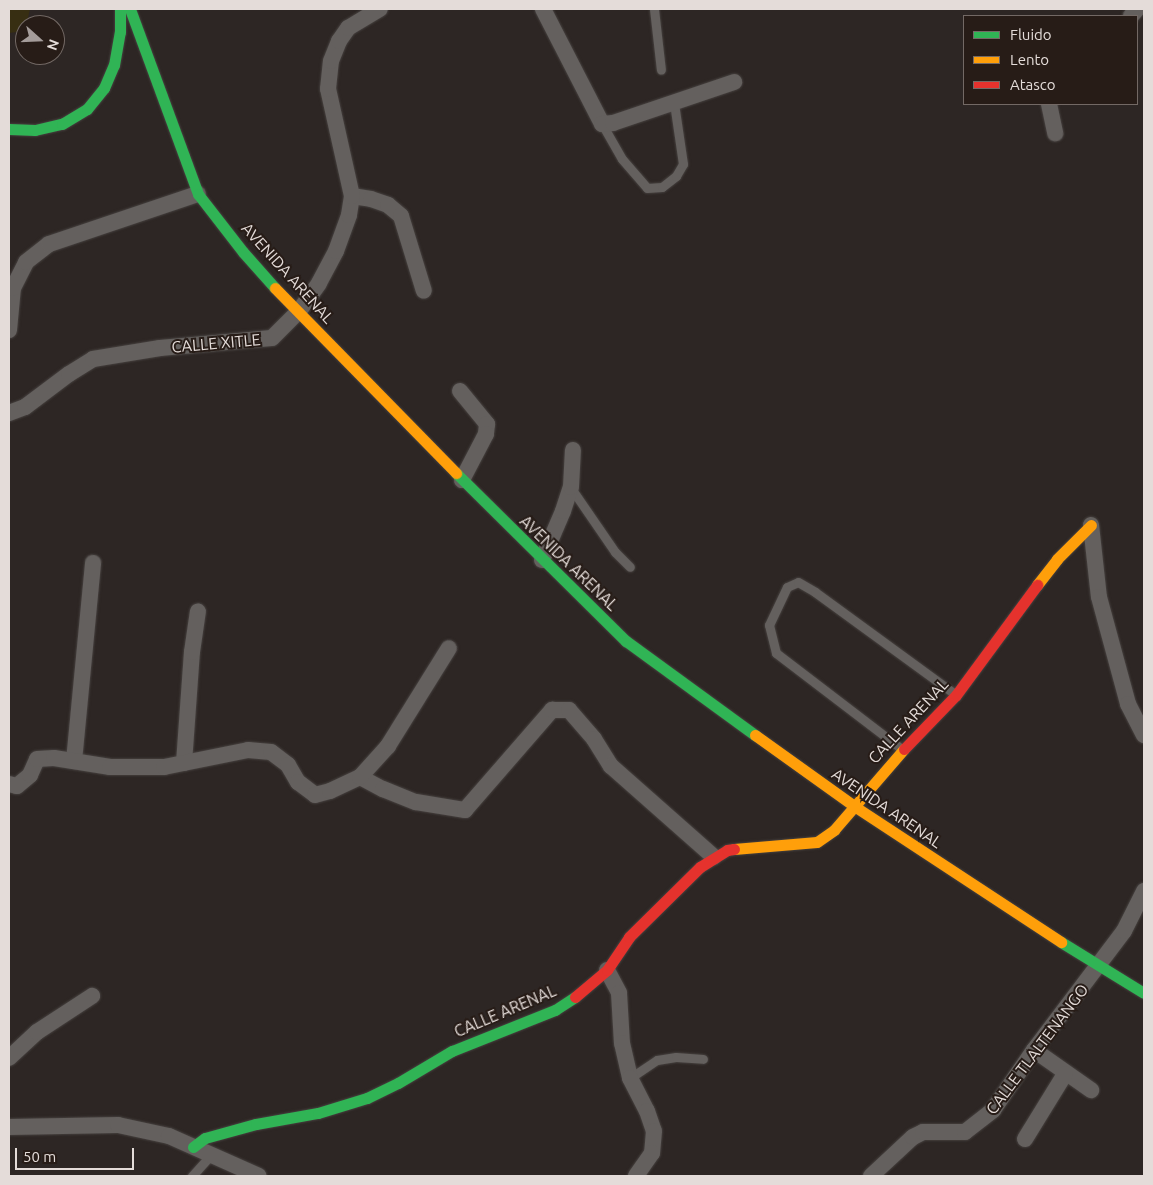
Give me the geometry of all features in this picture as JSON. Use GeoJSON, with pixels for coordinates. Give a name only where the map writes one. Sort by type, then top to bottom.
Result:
{"type":"FeatureCollection","features":[{"type":"Feature","properties":{"kind":"street"},"geometry":{"type":"LineString","coordinates":[[9,129],[36,130],[62,124],[87,110],[104,88],[114,65],[120,32],[120,9]]}},
{"type":"Feature","properties":{"kind":"street","name":"AVENIDA ARENAL"},"geometry":{"type":"LineString","coordinates":[[130,9],[198,194],[243,252],[462,480],[542,560],[626,641],[854,806],[1098,967],[1144,992]]}},
{"type":"Feature","properties":{"kind":"street","name":"CALLE XITLE"},"geometry":{"type":"LineString","coordinates":[[9,413],[25,407],[69,374],[93,359],[170,347],[272,338],[299,311],[319,283],[336,251],[352,196],[328,88],[331,62],[339,41],[348,28],[380,9]]}},
{"type":"Feature","properties":{"kind":"street"},"geometry":{"type":"LineString","coordinates":[[543,9],[602,124],[613,123],[734,82]]}},
{"type":"Feature","properties":{"kind":"street"},"geometry":{"type":"LineString","coordinates":[[1049,105],[1055,132]]}},
{"type":"Feature","properties":{"kind":"street"},"geometry":{"type":"LineString","coordinates":[[9,330],[13,288],[26,262],[49,244],[198,194]]}},
{"type":"Feature","properties":{"kind":"street"},"geometry":{"type":"LineString","coordinates":[[352,196],[371,199],[388,205],[400,216],[424,292]]}},
{"type":"Feature","properties":{"kind":"street"},"geometry":{"type":"LineString","coordinates":[[460,391],[487,424],[486,434],[462,480]]}},
{"type":"Feature","properties":{"kind":"street"},"geometry":{"type":"LineString","coordinates":[[542,560],[571,488],[573,450]]}},
{"type":"Feature","properties":{"kind":"street"},"geometry":{"type":"LineString","coordinates":[[1091,524],[1099,597],[1128,704],[1141,716],[1144,735]]}},
{"type":"Feature","properties":{"kind":"street","name":"CALLE ARENAL"},"geometry":{"type":"LineString","coordinates":[[192,1146],[205,1138],[223,1133],[256,1124],[318,1113],[367,1098],[398,1083],[452,1051],[555,1010],[580,994],[607,970],[629,937],[700,867],[714,857],[727,850],[817,842],[834,830],[903,750],[956,695],[1057,559],[1091,524]]}},
{"type":"Feature","properties":{"kind":"street"},"geometry":{"type":"LineString","coordinates":[[74,761],[93,563]]}},
{"type":"Feature","properties":{"kind":"street"},"geometry":{"type":"LineString","coordinates":[[184,763],[192,652],[198,611]]}},
{"type":"Feature","properties":{"kind":"street"},"geometry":{"type":"LineString","coordinates":[[9,784],[17,786],[30,775],[37,760],[54,758],[110,767],[164,767],[248,750],[271,752],[288,765],[298,782],[315,795],[330,791],[360,777],[388,746],[449,648]]}},
{"type":"Feature","properties":{"kind":"street"},"geometry":{"type":"LineString","coordinates":[[360,777],[383,789],[416,802],[465,810],[552,710],[569,710],[594,740],[611,766],[714,857]]}},
{"type":"Feature","properties":{"kind":"street","name":"CALLE TLALTENANGO"},"geometry":{"type":"LineString","coordinates":[[871,1176],[908,1142],[922,1132],[966,1132],[993,1110],[1034,1050],[1124,931],[1144,891]]}},
{"type":"Feature","properties":{"kind":"street"},"geometry":{"type":"LineString","coordinates":[[607,970],[619,993],[622,1043],[630,1078],[647,1111],[654,1131],[652,1153],[636,1176]]}},
{"type":"Feature","properties":{"kind":"street"},"geometry":{"type":"LineString","coordinates":[[9,1058],[37,1032],[92,996]]}},
{"type":"Feature","properties":{"kind":"street"},"geometry":{"type":"LineString","coordinates":[[1034,1050],[1065,1074],[1091,1090]]}},
{"type":"Feature","properties":{"kind":"street"},"geometry":{"type":"LineString","coordinates":[[1026,1139],[1065,1074]]}},
{"type":"Feature","properties":{"kind":"street"},"geometry":{"type":"LineString","coordinates":[[9,1127],[118,1125],[169,1136],[259,1176]]}},
{"type":"Feature","properties":{"kind":"lane"},"geometry":{"type":"LineString","coordinates":[[654,9],[661,70]]}},
{"type":"Feature","properties":{"kind":"lane"},"geometry":{"type":"LineString","coordinates":[[602,124],[622,159],[647,188],[662,186],[676,176],[684,164],[674,102]]}},
{"type":"Feature","properties":{"kind":"lane"},"geometry":{"type":"LineString","coordinates":[[571,488],[616,552],[630,567]]}},
{"type":"Feature","properties":{"kind":"lane"},"geometry":{"type":"LineString","coordinates":[[903,750],[776,653],[769,625],[787,587],[798,582],[815,592],[956,695]]}},
{"type":"Feature","properties":{"kind":"lane"},"geometry":{"type":"LineString","coordinates":[[630,1078],[657,1060],[676,1057],[703,1059]]}},
{"type":"Feature","properties":{"kind":"lane"},"geometry":{"type":"LineString","coordinates":[[192,1176],[211,1155]]}},
{"type":"Feature","properties":{"kind":"sand"},"geometry":{"type":"Polygon","coordinates":[[[9,9],[30,9],[29,15],[15,15],[15,32],[9,33],[9,9]]]}},
{"type":"Feature","properties":{"kind":"traffic: fast"},"geometry":{"type":"LineString","coordinates":[[9,129],[35,130],[62,124],[87,109],[104,88],[114,65],[120,32],[120,9]]}},
{"type":"Feature","properties":{"kind":"traffic: fast"},"geometry":{"type":"LineString","coordinates":[[130,9],[198,194],[243,252],[275,288]]}},
{"type":"Feature","properties":{"kind":"traffic: fast"},"geometry":{"type":"LineString","coordinates":[[456,473],[626,641],[755,735]]}},
{"type":"Feature","properties":{"kind":"traffic: fast"},"geometry":{"type":"LineString","coordinates":[[1061,942],[1144,993]]}},
{"type":"Feature","properties":{"kind":"traffic: fast"},"geometry":{"type":"LineString","coordinates":[[193,1147],[205,1138],[256,1124],[318,1113],[367,1098],[398,1083],[452,1051],[555,1010],[575,997]]}},
{"type":"Feature","properties":{"kind":"traffic: slow"},"geometry":{"type":"LineString","coordinates":[[275,288],[456,473]]}},
{"type":"Feature","properties":{"kind":"traffic: slow"},"geometry":{"type":"LineString","coordinates":[[1037,585],[1057,559],[1091,525]]}},
{"type":"Feature","properties":{"kind":"traffic: slow"},"geometry":{"type":"LineString","coordinates":[[755,735],[854,806],[1061,942]]}},
{"type":"Feature","properties":{"kind":"traffic: slow"},"geometry":{"type":"LineString","coordinates":[[734,849],[817,842],[834,830],[904,749]]}},
{"type":"Feature","properties":{"kind":"traffic: jam"},"geometry":{"type":"LineString","coordinates":[[904,749],[956,695],[1037,585]]}},
{"type":"Feature","properties":{"kind":"traffic: jam"},"geometry":{"type":"LineString","coordinates":[[575,997],[607,970],[629,937],[700,867],[727,850],[734,849]]}}]}
